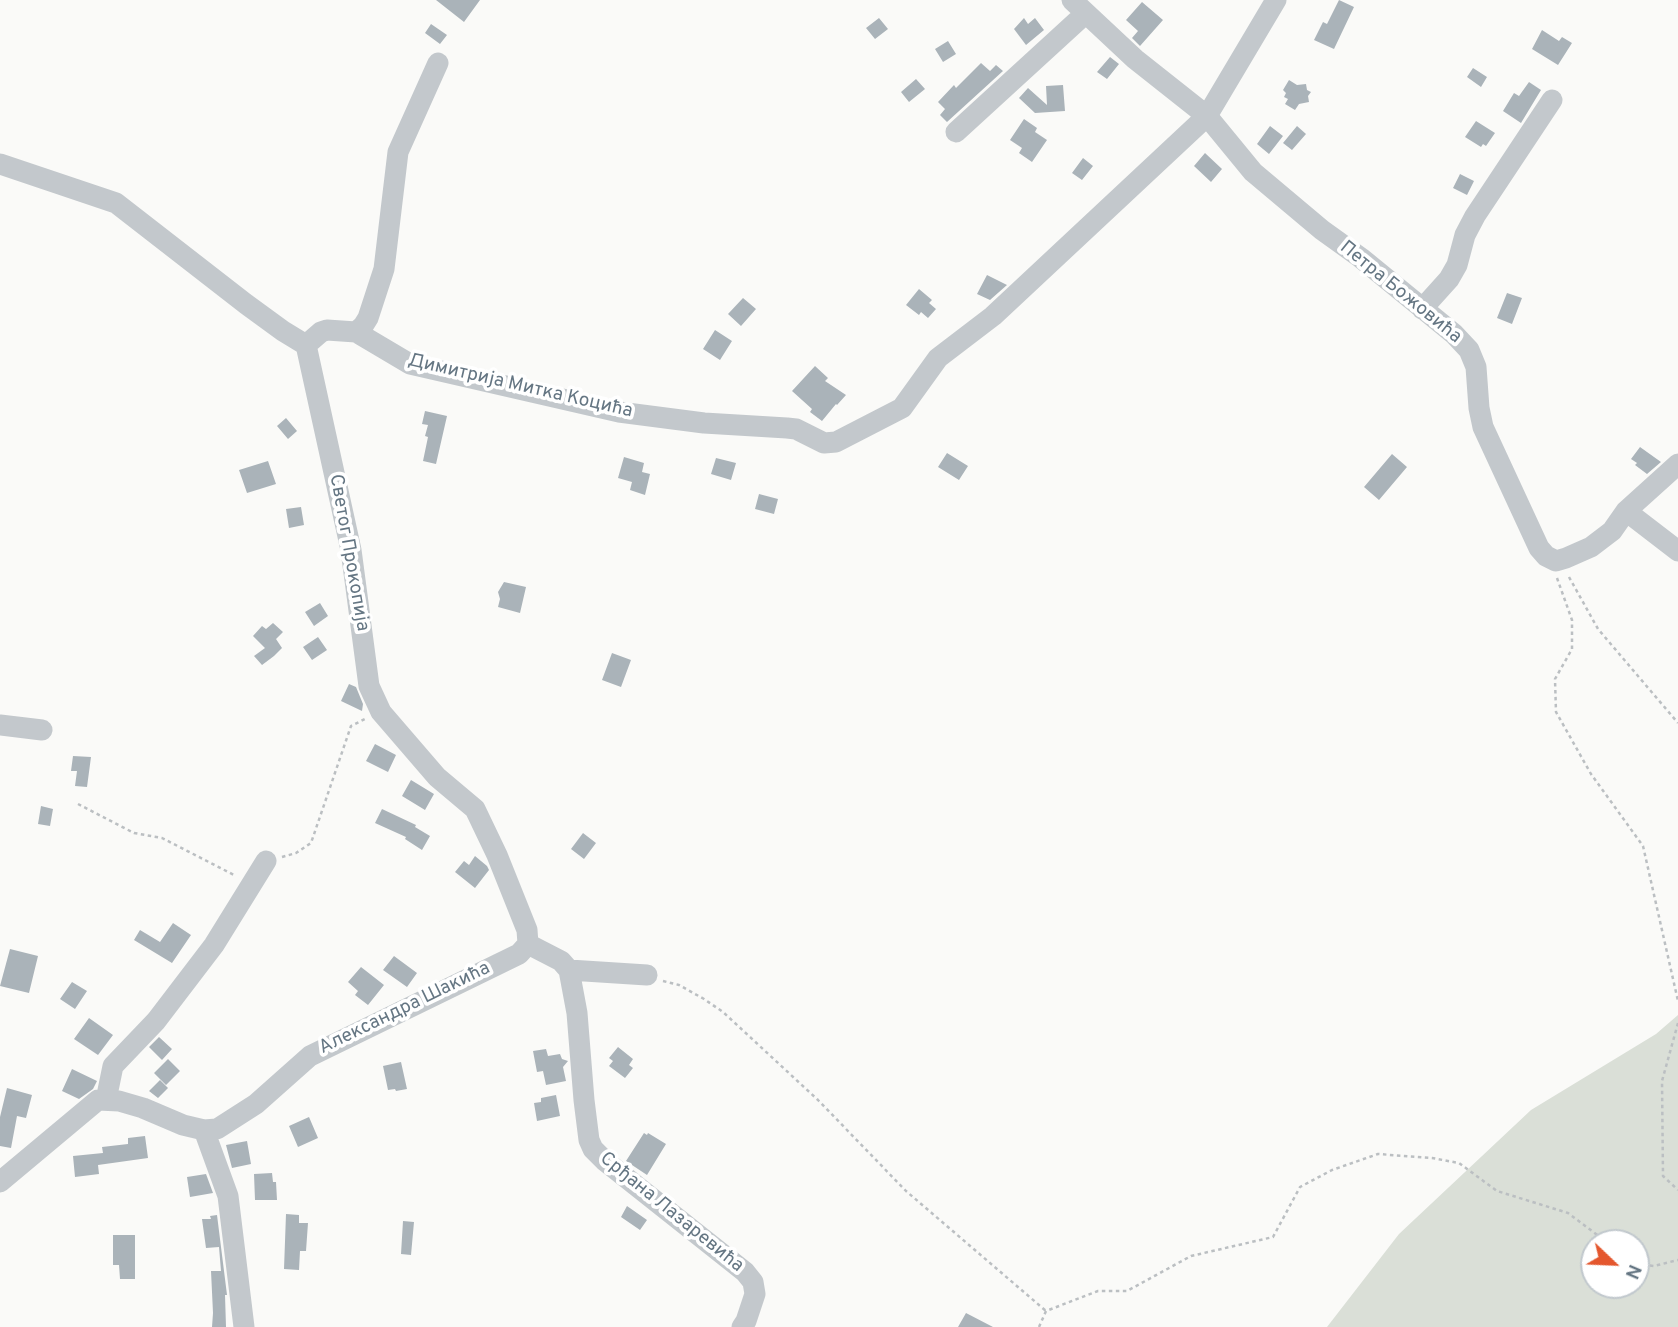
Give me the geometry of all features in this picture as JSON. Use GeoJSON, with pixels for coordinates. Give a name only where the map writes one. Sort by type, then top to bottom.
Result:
{"type":"FeatureCollection","features":[{"type":"Feature","properties":{"kind":"street"},"geometry":{"type":"LineString","coordinates":[[1208,116],[1276,0]]}},
{"type":"Feature","properties":{"kind":"street"},"geometry":{"type":"LineString","coordinates":[[956,132],[1079,6]]}},
{"type":"Feature","properties":{"kind":"street","name":"Петра Божовића"},"geometry":{"type":"LineString","coordinates":[[1079,6],[1135,59],[1208,116],[1253,172],[1454,334],[1469,350],[1476,367],[1483,427],[1539,548],[1546,556],[1556,561]]}},
{"type":"Feature","properties":{"kind":"street"},"geometry":{"type":"LineString","coordinates":[[0,164],[116,203],[256,311],[306,345],[327,330],[356,331],[368,318],[384,269],[398,152],[439,63]]}},
{"type":"Feature","properties":{"kind":"street"},"geometry":{"type":"LineString","coordinates":[[1422,309],[1449,279],[1475,216],[1552,100]]}},
{"type":"Feature","properties":{"kind":"street","name":"Димитрија Митка Коцића"},"geometry":{"type":"LineString","coordinates":[[356,331],[410,364],[619,412],[704,423],[796,429],[824,443],[836,442],[902,408],[938,358],[993,316],[1208,116]]}},
{"type":"Feature","properties":{"kind":"street","name":"Светог Прокопија"},"geometry":{"type":"LineString","coordinates":[[306,345],[351,550],[369,686],[381,712],[438,777],[475,810],[497,855],[527,930],[528,944]]}},
{"type":"Feature","properties":{"kind":"street"},"geometry":{"type":"LineString","coordinates":[[1556,561],[1591,547],[1612,531],[1626,511],[1678,464]]}},
{"type":"Feature","properties":{"kind":"street"},"geometry":{"type":"LineString","coordinates":[[1626,511],[1678,551]]}},
{"type":"Feature","properties":{"kind":"street"},"geometry":{"type":"LineString","coordinates":[[0,725],[42,730]]}},
{"type":"Feature","properties":{"kind":"street"},"geometry":{"type":"LineString","coordinates":[[106,1100],[113,1066],[164,1010],[214,945],[265,862]]}},
{"type":"Feature","properties":{"kind":"street"},"geometry":{"type":"LineString","coordinates":[[528,944],[561,961],[569,970],[647,975]]}},
{"type":"Feature","properties":{"kind":"street","name":"Александра Шакића"},"geometry":{"type":"LineString","coordinates":[[204,1130],[217,1129],[256,1104],[310,1056],[519,954],[528,944]]}},
{"type":"Feature","properties":{"kind":"street","name":"Срђана Лазаревића"},"geometry":{"type":"LineString","coordinates":[[569,970],[577,1013],[587,1127],[593,1149],[745,1272],[753,1282],[755,1294],[742,1327]]}},
{"type":"Feature","properties":{"kind":"street"},"geometry":{"type":"LineString","coordinates":[[0,1182],[98,1100],[119,1101],[204,1130],[228,1196],[244,1327]]}},
{"type":"Feature","properties":{"kind":"path"},"geometry":{"type":"LineString","coordinates":[[1556,561],[1573,582],[1598,629],[1678,723]]}},
{"type":"Feature","properties":{"kind":"path"},"geometry":{"type":"LineString","coordinates":[[1556,561],[1557,578],[1572,620],[1572,649],[1555,678],[1556,712],[1591,774],[1643,846],[1678,1001]]}},
{"type":"Feature","properties":{"kind":"path"},"geometry":{"type":"LineString","coordinates":[[265,862],[296,853],[312,843],[351,726],[381,712]]}},
{"type":"Feature","properties":{"kind":"path"},"geometry":{"type":"LineString","coordinates":[[78,804],[134,833],[162,838],[251,884]]}},
{"type":"Feature","properties":{"kind":"path"},"geometry":{"type":"LineString","coordinates":[[647,975],[678,985],[723,1012],[818,1100],[906,1191],[1046,1311]]}},
{"type":"Feature","properties":{"kind":"path"},"geometry":{"type":"LineString","coordinates":[[1678,1023],[1662,1081],[1663,1176],[1678,1190]]}},
{"type":"Feature","properties":{"kind":"path"},"geometry":{"type":"LineString","coordinates":[[1039,1327],[1046,1311],[1098,1291],[1127,1291],[1191,1256],[1273,1237],[1300,1187],[1332,1170],[1378,1154],[1459,1163],[1497,1191],[1568,1213],[1589,1229]]}},
{"type":"Feature","properties":{"kind":"path"},"geometry":{"type":"LineString","coordinates":[[1650,1266],[1678,1260]]}},
{"type":"Feature","properties":{"kind":"shaded area"},"geometry":{"type":"Polygon","coordinates":[[[1678,1015],[1678,1327],[1327,1327],[1399,1234],[1531,1110],[1656,1034],[1678,1015]]]}},
{"type":"Feature","properties":{"kind":"building"},"geometry":{"type":"Polygon","coordinates":[[[436,0],[480,0],[464,22],[436,0]]]}},
{"type":"Feature","properties":{"kind":"building"},"geometry":{"type":"Polygon","coordinates":[[[1339,0],[1354,7],[1334,49],[1314,40],[1323,22],[1327,24],[1339,0]]]}},
{"type":"Feature","properties":{"kind":"building"},"geometry":{"type":"Polygon","coordinates":[[[1142,2],[1163,20],[1140,46],[1132,38],[1138,31],[1126,20],[1142,2]]]}},
{"type":"Feature","properties":{"kind":"building"},"geometry":{"type":"Polygon","coordinates":[[[879,18],[888,29],[875,39],[866,28],[879,18]]]}},
{"type":"Feature","properties":{"kind":"building"},"geometry":{"type":"Polygon","coordinates":[[[1024,18],[1028,24],[1035,18],[1044,30],[1026,45],[1014,29],[1024,18]]]}},
{"type":"Feature","properties":{"kind":"building"},"geometry":{"type":"Polygon","coordinates":[[[431,24],[447,35],[440,44],[425,33],[431,24]]]}},
{"type":"Feature","properties":{"kind":"building"},"geometry":{"type":"Polygon","coordinates":[[[1542,30],[1559,41],[1562,37],[1572,43],[1558,65],[1532,49],[1542,30]]]}},
{"type":"Feature","properties":{"kind":"building"},"geometry":{"type":"Polygon","coordinates":[[[948,41],[956,54],[943,62],[935,49],[948,41]]]}},
{"type":"Feature","properties":{"kind":"building"},"geometry":{"type":"Polygon","coordinates":[[[1110,57],[1119,64],[1107,79],[1097,72],[1110,57]]]}},
{"type":"Feature","properties":{"kind":"building"},"geometry":{"type":"Polygon","coordinates":[[[981,63],[990,71],[996,65],[1003,71],[947,122],[940,115],[945,109],[938,102],[981,63]]]}},
{"type":"Feature","properties":{"kind":"building"},"geometry":{"type":"Polygon","coordinates":[[[1473,68],[1487,77],[1481,87],[1467,77],[1473,68]]]}},
{"type":"Feature","properties":{"kind":"building"},"geometry":{"type":"Polygon","coordinates":[[[916,79],[925,89],[909,102],[901,92],[916,79]]]}},
{"type":"Feature","properties":{"kind":"building"},"geometry":{"type":"Polygon","coordinates":[[[1289,80],[1297,85],[1306,84],[1307,90],[1311,92],[1308,96],[1309,102],[1299,104],[1295,110],[1285,104],[1288,99],[1284,97],[1286,93],[1283,90],[1289,80]]]}},
{"type":"Feature","properties":{"kind":"building"},"geometry":{"type":"Polygon","coordinates":[[[1529,82],[1541,90],[1521,123],[1503,111],[1514,93],[1519,96],[1529,82]]]}},
{"type":"Feature","properties":{"kind":"building"},"geometry":{"type":"Polygon","coordinates":[[[1063,85],[1065,111],[1035,113],[1019,98],[1028,88],[1047,105],[1046,86],[1063,85]]]}},
{"type":"Feature","properties":{"kind":"building"},"geometry":{"type":"Polygon","coordinates":[[[1024,119],[1037,128],[1035,132],[1047,140],[1032,162],[1019,153],[1022,148],[1010,140],[1024,119]]]}},
{"type":"Feature","properties":{"kind":"building"},"geometry":{"type":"Polygon","coordinates":[[[1476,121],[1495,133],[1486,146],[1483,144],[1481,147],[1465,137],[1476,121]]]}},
{"type":"Feature","properties":{"kind":"building"},"geometry":{"type":"Polygon","coordinates":[[[1270,126],[1283,136],[1269,154],[1257,144],[1270,126]]]}},
{"type":"Feature","properties":{"kind":"building"},"geometry":{"type":"Polygon","coordinates":[[[1297,126],[1306,134],[1292,150],[1283,143],[1297,126]]]}},
{"type":"Feature","properties":{"kind":"building"},"geometry":{"type":"Polygon","coordinates":[[[1205,153],[1222,169],[1211,182],[1194,166],[1205,153]]]}},
{"type":"Feature","properties":{"kind":"building"},"geometry":{"type":"Polygon","coordinates":[[[1083,158],[1093,166],[1082,180],[1072,173],[1083,158]]]}},
{"type":"Feature","properties":{"kind":"building"},"geometry":{"type":"Polygon","coordinates":[[[1460,174],[1474,181],[1467,195],[1453,188],[1460,174]]]}},
{"type":"Feature","properties":{"kind":"building"},"geometry":{"type":"Polygon","coordinates":[[[987,275],[1007,285],[990,300],[977,294],[987,275]]]}},
{"type":"Feature","properties":{"kind":"building"},"geometry":{"type":"Polygon","coordinates":[[[919,289],[932,300],[929,303],[936,309],[928,318],[906,305],[919,289]]]}},
{"type":"Feature","properties":{"kind":"building"},"geometry":{"type":"Polygon","coordinates":[[[1507,293],[1522,298],[1512,324],[1497,318],[1507,293]]]}},
{"type":"Feature","properties":{"kind":"building"},"geometry":{"type":"Polygon","coordinates":[[[743,298],[756,309],[741,326],[728,314],[743,298]]]}},
{"type":"Feature","properties":{"kind":"building"},"geometry":{"type":"Polygon","coordinates":[[[715,330],[732,341],[720,360],[703,349],[715,330]]]}},
{"type":"Feature","properties":{"kind":"building"},"geometry":{"type":"Polygon","coordinates":[[[815,366],[828,378],[825,381],[846,395],[822,421],[810,412],[812,409],[792,391],[815,366]]]}},
{"type":"Feature","properties":{"kind":"building"},"geometry":{"type":"Polygon","coordinates":[[[425,411],[447,416],[436,464],[423,461],[428,437],[425,436],[428,425],[422,424],[425,411]]]}},
{"type":"Feature","properties":{"kind":"building"},"geometry":{"type":"Polygon","coordinates":[[[286,418],[297,431],[288,439],[277,426],[286,418]]]}},
{"type":"Feature","properties":{"kind":"building"},"geometry":{"type":"Polygon","coordinates":[[[1640,447],[1661,462],[1647,474],[1631,459],[1640,447]]]}},
{"type":"Feature","properties":{"kind":"building"},"geometry":{"type":"Polygon","coordinates":[[[947,453],[968,466],[959,480],[938,467],[947,453]]]}},
{"type":"Feature","properties":{"kind":"building"},"geometry":{"type":"Polygon","coordinates":[[[1392,454],[1407,467],[1379,500],[1364,487],[1392,454]]]}},
{"type":"Feature","properties":{"kind":"building"},"geometry":{"type":"Polygon","coordinates":[[[624,457],[644,463],[642,472],[650,474],[645,495],[630,490],[632,482],[618,478],[624,457]]]}},
{"type":"Feature","properties":{"kind":"building"},"geometry":{"type":"Polygon","coordinates":[[[716,458],[736,463],[731,480],[711,474],[716,458]]]}},
{"type":"Feature","properties":{"kind":"building"},"geometry":{"type":"Polygon","coordinates":[[[268,461],[276,484],[247,493],[239,470],[268,461]]]}},
{"type":"Feature","properties":{"kind":"building"},"geometry":{"type":"Polygon","coordinates":[[[759,494],[778,499],[774,514],[755,509],[759,494]]]}},
{"type":"Feature","properties":{"kind":"building"},"geometry":{"type":"Polygon","coordinates":[[[301,507],[304,525],[289,528],[286,509],[301,507]]]}},
{"type":"Feature","properties":{"kind":"building"},"geometry":{"type":"Polygon","coordinates":[[[504,582],[526,587],[520,613],[498,607],[498,592],[504,582]]]}},
{"type":"Feature","properties":{"kind":"building"},"geometry":{"type":"Polygon","coordinates":[[[320,603],[328,616],[314,626],[305,612],[320,603]]]}},
{"type":"Feature","properties":{"kind":"building"},"geometry":{"type":"Polygon","coordinates":[[[273,623],[283,632],[276,639],[282,648],[262,665],[254,656],[265,648],[253,636],[262,626],[266,629],[273,623]]]}},
{"type":"Feature","properties":{"kind":"building"},"geometry":{"type":"Polygon","coordinates":[[[318,637],[327,650],[312,660],[303,647],[318,637]]]}},
{"type":"Feature","properties":{"kind":"building"},"geometry":{"type":"Polygon","coordinates":[[[612,653],[631,660],[621,687],[602,680],[612,653]]]}},
{"type":"Feature","properties":{"kind":"building"},"geometry":{"type":"Polygon","coordinates":[[[349,684],[356,687],[363,704],[362,711],[341,701],[349,684]]]}},
{"type":"Feature","properties":{"kind":"building"},"geometry":{"type":"Polygon","coordinates":[[[375,744],[396,755],[388,772],[366,761],[375,744]]]}},
{"type":"Feature","properties":{"kind":"building"},"geometry":{"type":"Polygon","coordinates":[[[73,756],[91,757],[87,787],[75,786],[77,771],[71,771],[73,756]]]}},
{"type":"Feature","properties":{"kind":"building"},"geometry":{"type":"Polygon","coordinates":[[[411,780],[434,794],[425,810],[402,796],[411,780]]]}},
{"type":"Feature","properties":{"kind":"building"},"geometry":{"type":"Polygon","coordinates":[[[41,806],[53,809],[50,826],[38,824],[41,806]]]}},
{"type":"Feature","properties":{"kind":"building"},"geometry":{"type":"Polygon","coordinates":[[[382,809],[416,825],[415,827],[430,836],[422,850],[405,839],[406,837],[375,823],[382,809]]]}},
{"type":"Feature","properties":{"kind":"building"},"geometry":{"type":"Polygon","coordinates":[[[583,833],[596,843],[584,859],[571,849],[583,833]]]}},
{"type":"Feature","properties":{"kind":"building"},"geometry":{"type":"Polygon","coordinates":[[[475,856],[489,870],[475,888],[455,872],[464,861],[469,865],[475,856]]]}},
{"type":"Feature","properties":{"kind":"building"},"geometry":{"type":"Polygon","coordinates":[[[173,923],[191,935],[172,963],[134,940],[140,930],[160,942],[173,923]]]}},
{"type":"Feature","properties":{"kind":"building"},"geometry":{"type":"Polygon","coordinates":[[[10,949],[38,956],[29,993],[0,986],[10,949]]]}},
{"type":"Feature","properties":{"kind":"building"},"geometry":{"type":"Polygon","coordinates":[[[394,956],[417,973],[407,987],[383,970],[394,956]]]}},
{"type":"Feature","properties":{"kind":"building"},"geometry":{"type":"Polygon","coordinates":[[[361,967],[384,985],[368,1005],[355,995],[358,991],[348,982],[361,967]]]}},
{"type":"Feature","properties":{"kind":"building"},"geometry":{"type":"Polygon","coordinates":[[[72,982],[87,991],[75,1009],[60,999],[72,982]]]}},
{"type":"Feature","properties":{"kind":"building"},"geometry":{"type":"Polygon","coordinates":[[[89,1018],[113,1035],[98,1055],[74,1039],[89,1018]]]}},
{"type":"Feature","properties":{"kind":"building"},"geometry":{"type":"Polygon","coordinates":[[[159,1037],[172,1049],[162,1060],[149,1047],[159,1037]]]}},
{"type":"Feature","properties":{"kind":"building"},"geometry":{"type":"Polygon","coordinates":[[[618,1047],[633,1059],[629,1065],[633,1068],[625,1078],[609,1066],[613,1061],[609,1058],[618,1047]]]}},
{"type":"Feature","properties":{"kind":"building"},"geometry":{"type":"Polygon","coordinates":[[[546,1049],[548,1056],[560,1054],[562,1059],[568,1061],[563,1067],[566,1081],[546,1085],[543,1071],[537,1072],[533,1051],[546,1049]]]}},
{"type":"Feature","properties":{"kind":"building"},"geometry":{"type":"Polygon","coordinates":[[[168,1059],[180,1071],[166,1085],[154,1073],[168,1059]]]}},
{"type":"Feature","properties":{"kind":"building"},"geometry":{"type":"Polygon","coordinates":[[[401,1062],[407,1089],[388,1090],[383,1066],[401,1062]]]}},
{"type":"Feature","properties":{"kind":"building"},"geometry":{"type":"Polygon","coordinates":[[[72,1069],[97,1081],[93,1089],[79,1099],[62,1091],[72,1069]]]}},
{"type":"Feature","properties":{"kind":"building"},"geometry":{"type":"Polygon","coordinates":[[[160,1080],[168,1088],[158,1098],[149,1091],[160,1080]]]}},
{"type":"Feature","properties":{"kind":"building"},"geometry":{"type":"Polygon","coordinates":[[[7,1088],[32,1095],[26,1118],[17,1116],[11,1148],[0,1146],[0,1117],[7,1088]]]}},
{"type":"Feature","properties":{"kind":"building"},"geometry":{"type":"Polygon","coordinates":[[[556,1095],[560,1116],[537,1121],[534,1103],[541,1102],[541,1098],[556,1095]]]}},
{"type":"Feature","properties":{"kind":"building"},"geometry":{"type":"Polygon","coordinates":[[[309,1117],[318,1138],[298,1147],[289,1126],[309,1117]]]}},
{"type":"Feature","properties":{"kind":"building"},"geometry":{"type":"Polygon","coordinates":[[[644,1133],[666,1144],[647,1175],[626,1161],[644,1133]]]}},
{"type":"Feature","properties":{"kind":"building"},"geometry":{"type":"Polygon","coordinates":[[[145,1136],[148,1158],[98,1165],[99,1174],[75,1177],[73,1156],[103,1153],[102,1147],[128,1144],[128,1138],[145,1136]]]}},
{"type":"Feature","properties":{"kind":"building"},"geometry":{"type":"Polygon","coordinates":[[[247,1141],[251,1164],[232,1168],[226,1145],[247,1141]]]}},
{"type":"Feature","properties":{"kind":"building"},"geometry":{"type":"Polygon","coordinates":[[[272,1173],[273,1182],[276,1182],[277,1200],[255,1200],[254,1174],[272,1173]]]}},
{"type":"Feature","properties":{"kind":"building"},"geometry":{"type":"Polygon","coordinates":[[[206,1174],[213,1193],[190,1197],[187,1177],[206,1174]]]}},
{"type":"Feature","properties":{"kind":"building"},"geometry":{"type":"Polygon","coordinates":[[[627,1206],[647,1220],[640,1230],[621,1217],[627,1206]]]}},
{"type":"Feature","properties":{"kind":"building"},"geometry":{"type":"Polygon","coordinates":[[[286,1214],[299,1215],[299,1223],[308,1223],[306,1251],[300,1251],[299,1270],[284,1269],[286,1214]]]}},
{"type":"Feature","properties":{"kind":"building"},"geometry":{"type":"Polygon","coordinates":[[[217,1215],[227,1295],[226,1327],[212,1327],[211,1271],[221,1271],[219,1247],[206,1248],[202,1219],[211,1219],[210,1216],[217,1215]]]}},
{"type":"Feature","properties":{"kind":"building"},"geometry":{"type":"Polygon","coordinates":[[[403,1221],[414,1222],[411,1255],[401,1254],[403,1221]]]}},
{"type":"Feature","properties":{"kind":"building"},"geometry":{"type":"Polygon","coordinates":[[[113,1235],[135,1235],[135,1279],[120,1279],[119,1265],[113,1265],[113,1235]]]}},
{"type":"Feature","properties":{"kind":"building"},"geometry":{"type":"Polygon","coordinates":[[[966,1313],[993,1327],[958,1327],[966,1313]]]}}]}
